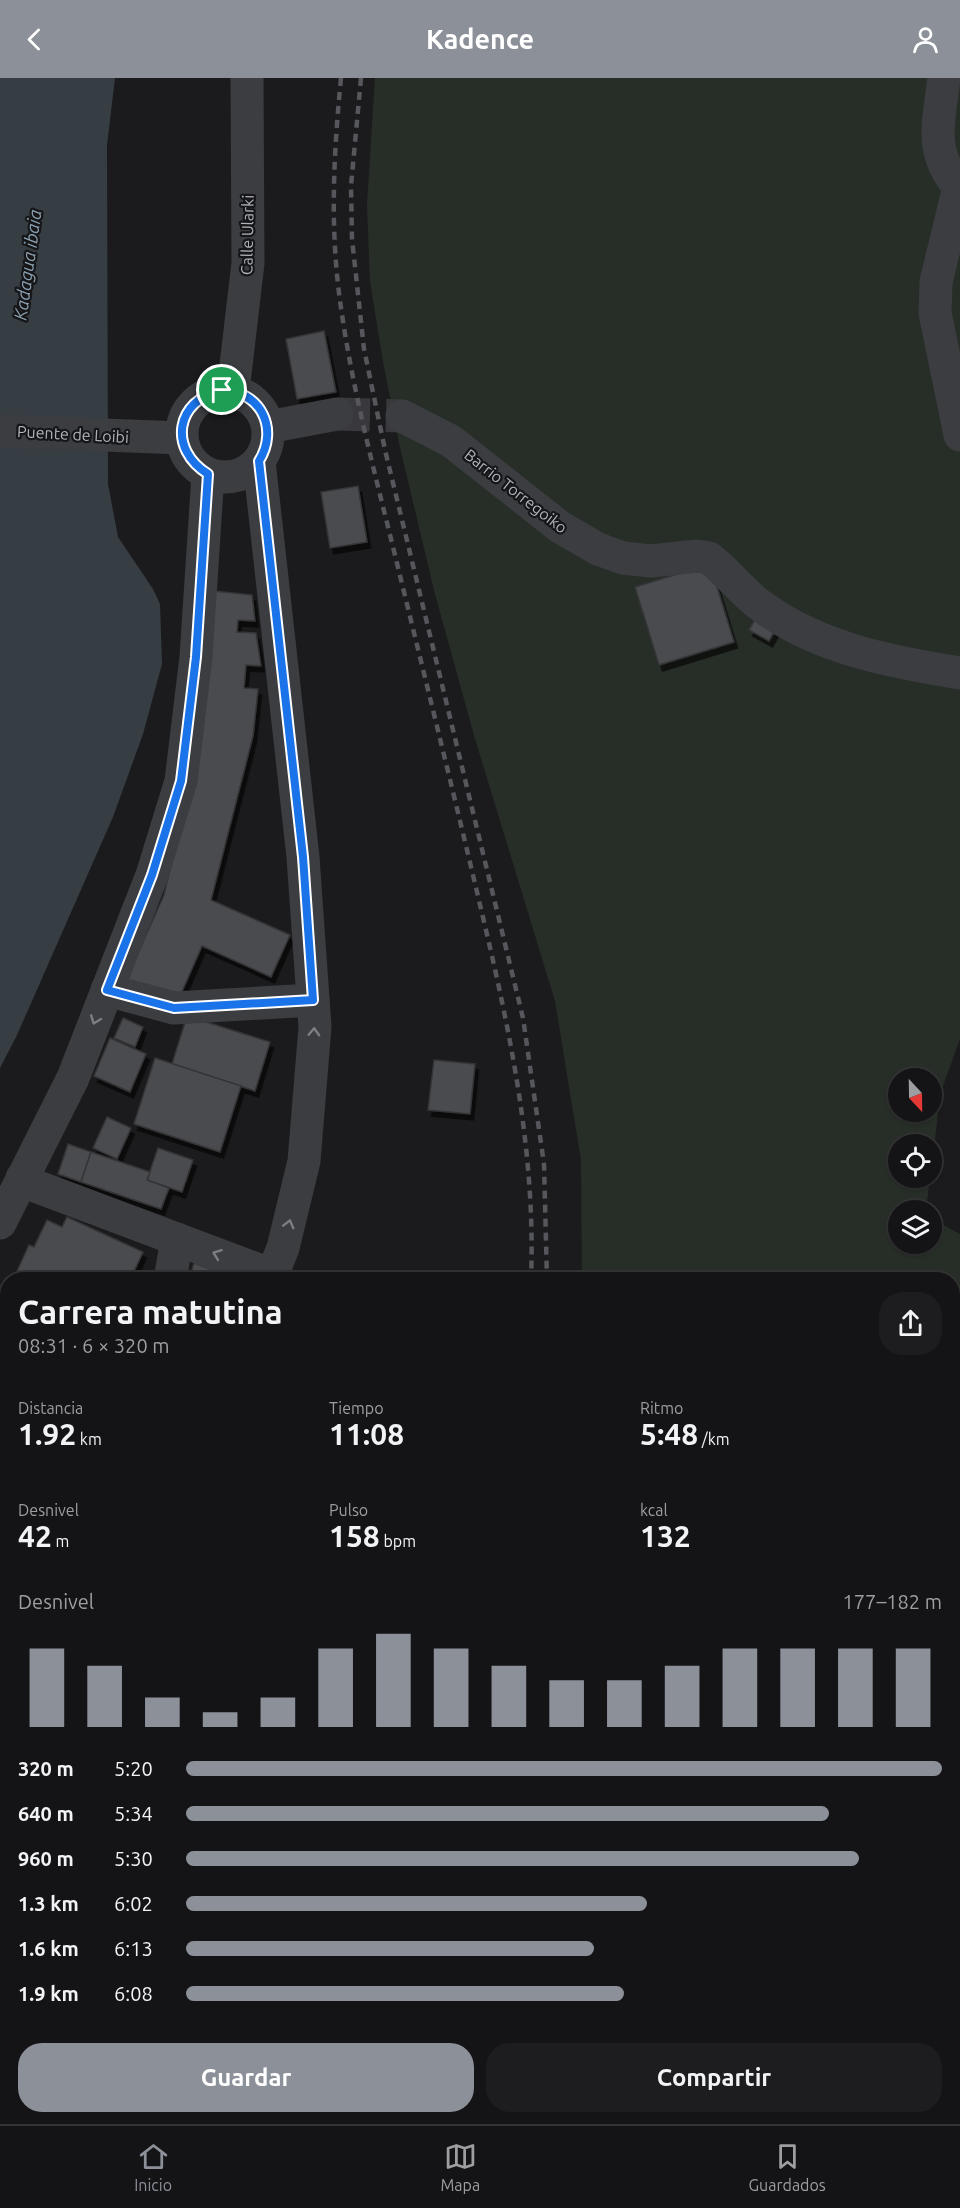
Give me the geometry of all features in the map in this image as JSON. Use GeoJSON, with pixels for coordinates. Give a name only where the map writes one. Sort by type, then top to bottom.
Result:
{"type":"FeatureCollection","features":[{"type":"Feature","properties":{"kind":"street","name":"Calle Ularki"},"geometry":{"type":"LineString","coordinates":[[233,391],[248,263],[247,78]]}},
{"type":"Feature","properties":{"kind":"street"},"geometry":{"type":"LineString","coordinates":[[944,78],[936,136],[943,167],[960,188],[936,282],[935,313],[960,435]]}},
{"type":"Feature","properties":{"kind":"street"},"geometry":{"type":"LineString","coordinates":[[233,391],[250,398],[259,406],[268,427],[265,452],[259,461],[241,475],[220,477],[197,468],[186,454],[181,438],[185,416],[197,400],[210,393],[233,391]]}},
{"type":"Feature","properties":{"kind":"street"},"geometry":{"type":"LineString","coordinates":[[268,427],[337,414]]}},
{"type":"Feature","properties":{"kind":"street","name":"Barrio Torregoiko"},"geometry":{"type":"LineString","coordinates":[[402,416],[451,441],[560,527],[598,549],[624,558],[651,561],[698,556],[709,558],[764,608],[820,641],[918,666],[960,674]]}},
{"type":"Feature","properties":{"kind":"street","name":"Puente de Loibi"},"geometry":{"type":"LineString","coordinates":[[0,431],[181,438]]}},
{"type":"Feature","properties":{"kind":"street"},"geometry":{"type":"LineString","coordinates":[[259,461],[302,846],[315,1027],[304,1161],[283,1248],[273,1272]]}},
{"type":"Feature","properties":{"kind":"street"},"geometry":{"type":"LineString","coordinates":[[0,1223],[73,1078],[152,875],[181,781],[196,657],[208,474]]}},
{"type":"Feature","properties":{"kind":"street"},"geometry":{"type":"LineString","coordinates":[[107,990],[174,1008],[313,1000]]}},
{"type":"Feature","properties":{"kind":"street"},"geometry":{"type":"LineString","coordinates":[[22,1178],[30,1184],[259,1272]]}},
{"type":"Feature","properties":{"kind":"street"},"geometry":{"type":"LineString","coordinates":[[171,1272],[177,1239]]}},
{"type":"Feature","properties":{"kind":"shaded area"},"geometry":{"type":"Polygon","coordinates":[[[375,78],[960,78],[960,1039],[942,1088],[942,1068],[888,1068],[888,1122],[937,1122],[936,1134],[888,1134],[888,1188],[929,1188],[927,1200],[888,1200],[888,1254],[942,1254],[942,1224],[960,1234],[960,1272],[582,1272],[581,1160],[555,1001],[475,739],[435,594],[400,448],[370,281],[367,205],[375,78]]]}},
{"type":"Feature","properties":{"kind":"water","name":"Kadagua ibaia"},"geometry":{"type":"Polygon","coordinates":[[[0,78],[115,78],[107,145],[108,484],[118,537],[153,589],[160,604],[162,664],[143,734],[113,817],[17,1035],[0,1068],[0,78]]]}},
{"type":"Feature","properties":{"kind":"building"},"geometry":{"type":"Polygon","coordinates":[[[324,331],[336,392],[297,399],[286,339],[324,331]]]}},
{"type":"Feature","properties":{"kind":"building"},"geometry":{"type":"Polygon","coordinates":[[[358,486],[367,542],[330,548],[321,492],[358,486]]]}},
{"type":"Feature","properties":{"kind":"building"},"geometry":{"type":"Polygon","coordinates":[[[710,564],[734,642],[659,665],[635,587],[710,564]]]}},
{"type":"Feature","properties":{"kind":"building"},"geometry":{"type":"Polygon","coordinates":[[[214,591],[252,595],[255,621],[238,620],[237,632],[256,633],[261,666],[246,665],[244,688],[258,689],[253,736],[211,900],[290,935],[271,977],[202,946],[177,1003],[126,980],[164,895],[199,746],[214,591]]]}},
{"type":"Feature","properties":{"kind":"building"},"geometry":{"type":"Polygon","coordinates":[[[757,616],[777,627],[769,641],[749,630],[757,616]]]}},
{"type":"Feature","properties":{"kind":"building"},"geometry":{"type":"Polygon","coordinates":[[[187,1016],[270,1042],[255,1091],[172,1064],[187,1016]]]}},
{"type":"Feature","properties":{"kind":"building"},"geometry":{"type":"Polygon","coordinates":[[[123,1018],[143,1027],[135,1047],[114,1038],[123,1018]]]}},
{"type":"Feature","properties":{"kind":"building"},"geometry":{"type":"Polygon","coordinates":[[[110,1038],[146,1054],[130,1092],[94,1076],[110,1038]]]}},
{"type":"Feature","properties":{"kind":"building"},"geometry":{"type":"Polygon","coordinates":[[[155,1058],[241,1086],[220,1152],[134,1124],[155,1058]]]}},
{"type":"Feature","properties":{"kind":"building"},"geometry":{"type":"Polygon","coordinates":[[[434,1060],[475,1064],[470,1114],[428,1110],[434,1060]]]}},
{"type":"Feature","properties":{"kind":"building"},"geometry":{"type":"Polygon","coordinates":[[[107,1117],[131,1128],[117,1159],[93,1148],[107,1117]]]}},
{"type":"Feature","properties":{"kind":"building"},"geometry":{"type":"Polygon","coordinates":[[[68,1144],[91,1152],[81,1182],[58,1174],[68,1144]]]}},
{"type":"Feature","properties":{"kind":"building"},"geometry":{"type":"Polygon","coordinates":[[[158,1148],[193,1160],[182,1192],[147,1180],[158,1148]]]}},
{"type":"Feature","properties":{"kind":"building"},"geometry":{"type":"Polygon","coordinates":[[[91,1152],[150,1172],[147,1180],[169,1188],[161,1209],[81,1182],[91,1152]]]}},
{"type":"Feature","properties":{"kind":"building"},"geometry":{"type":"Polygon","coordinates":[[[67,1217],[143,1252],[134,1272],[17,1272],[29,1245],[34,1247],[47,1220],[62,1227],[67,1217]]]}},
{"type":"Feature","properties":{"kind":"building"},"geometry":{"type":"Polygon","coordinates":[[[194,1263],[218,1272],[191,1272],[194,1263]]]}},
{"type":"Feature","properties":{"kind":"tunnel"},"geometry":{"type":"LineString","coordinates":[[337,414],[402,416]]}},
{"type":"Feature","properties":{"kind":"railway"},"geometry":{"type":"LineString","coordinates":[[341,78],[336,132],[334,212],[336,266],[349,358],[502,1001],[525,1139],[529,1186],[531,1272]]}},
{"type":"Feature","properties":{"kind":"railway"},"geometry":{"type":"LineString","coordinates":[[361,78],[351,186],[352,239],[364,349],[385,450],[523,1018],[544,1164],[547,1272]]}},
{"type":"Feature","properties":{"kind":"route"},"geometry":{"type":"LineString","coordinates":[[222,390],[233,391],[250,398],[259,406],[268,427],[269,435],[265,452],[259,461],[303,857],[313,1000],[174,1008],[107,990],[152,875],[181,781],[196,657],[208,474],[197,468],[186,454],[181,438],[183,422],[197,400],[222,390]]}}]}
